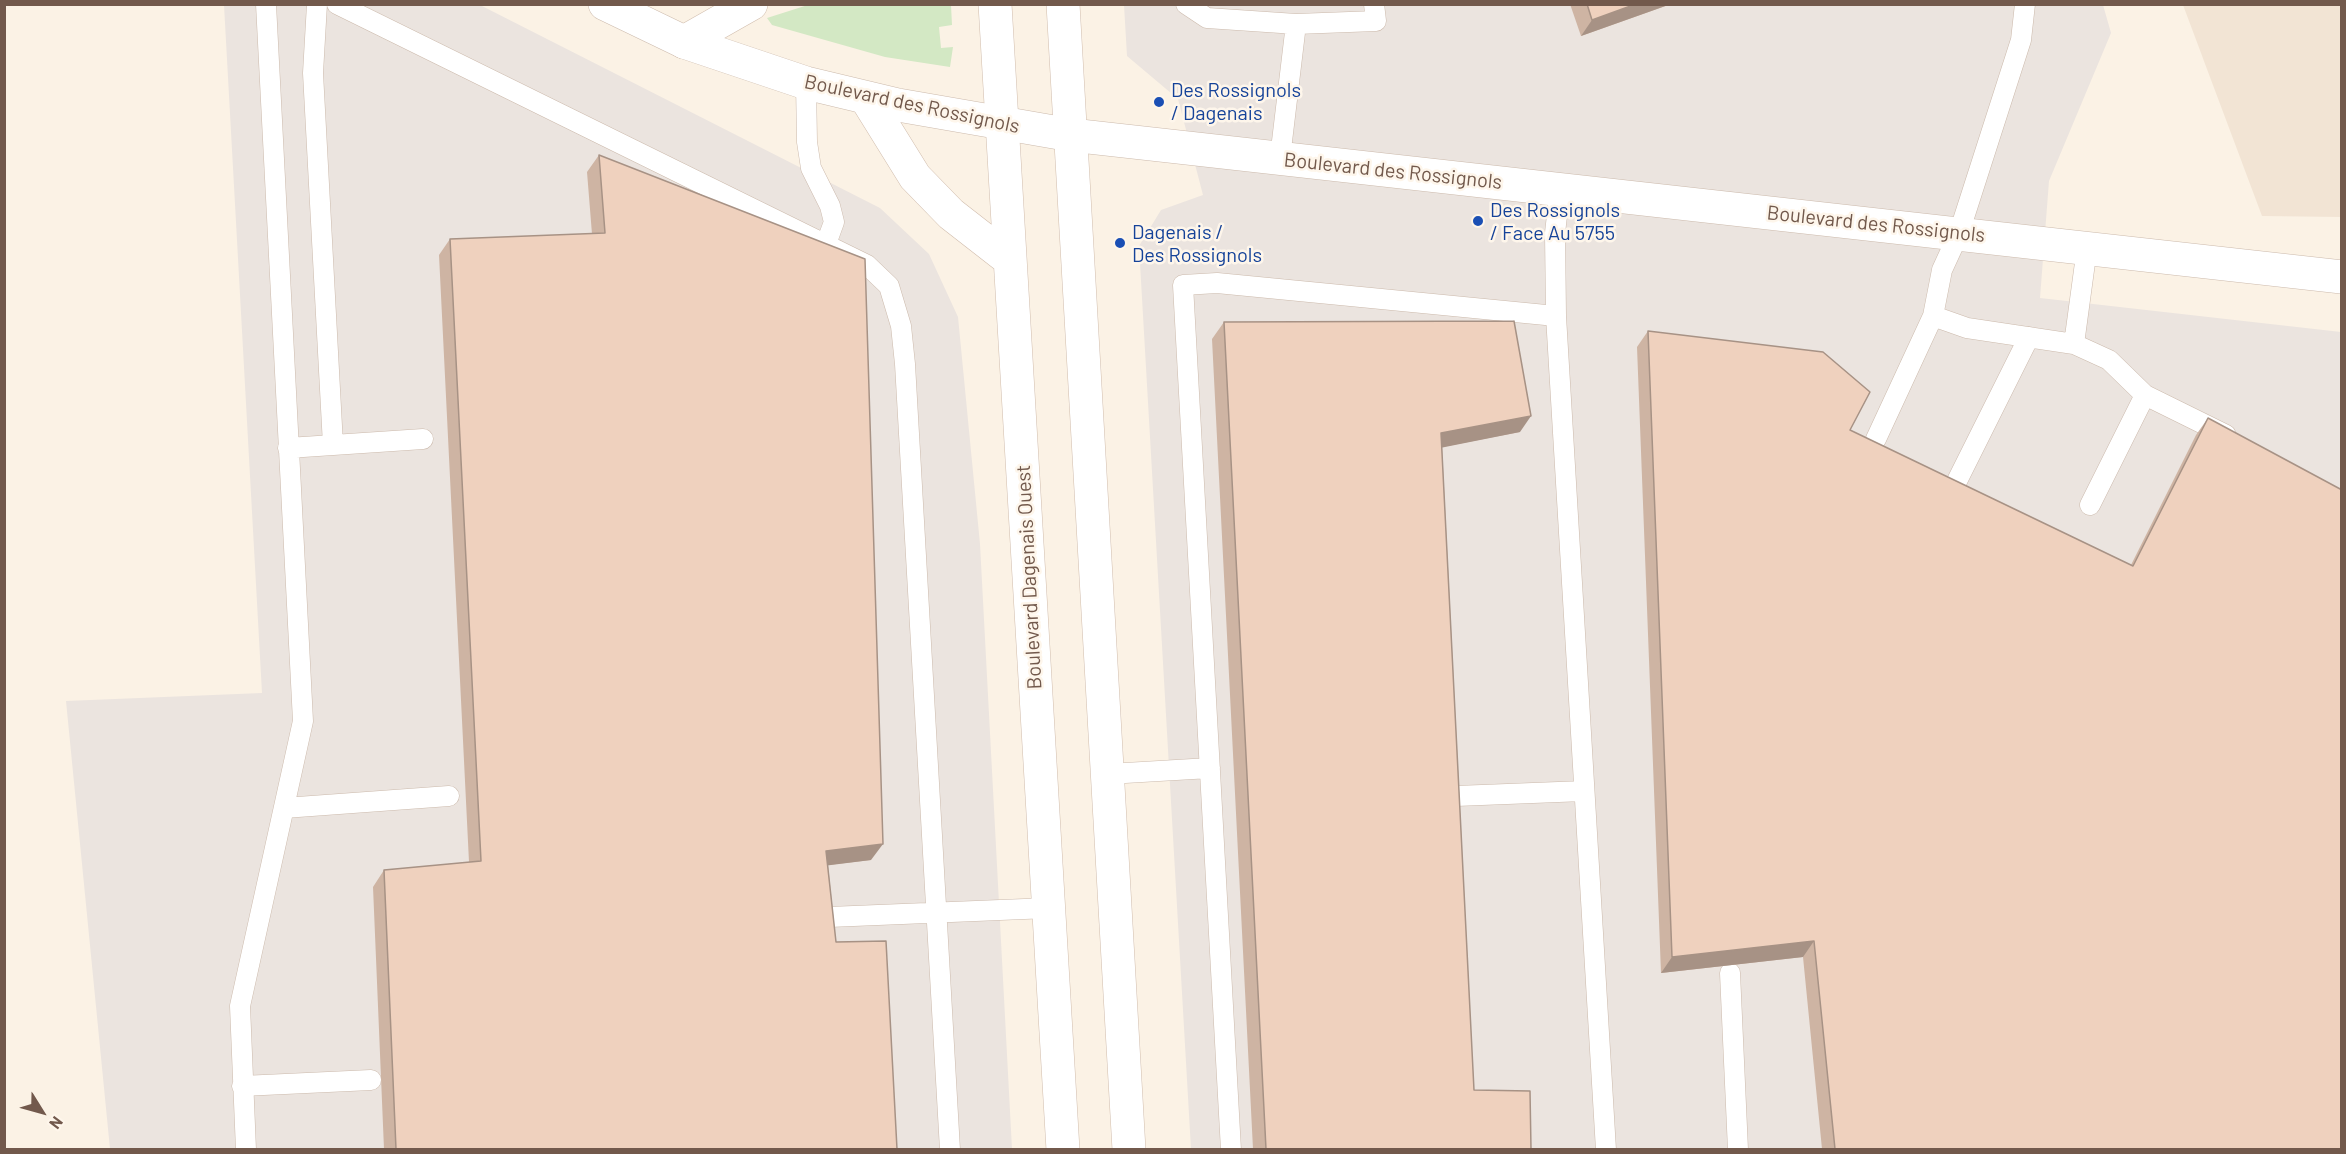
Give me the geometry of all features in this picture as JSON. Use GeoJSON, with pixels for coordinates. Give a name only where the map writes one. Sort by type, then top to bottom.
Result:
{"type":"FeatureCollection","features":[{"type":"Feature","properties":{"kind":"main road","name":"Boulevard des Rossignols"},"geometry":{"type":"LineString","coordinates":[[604,4],[684,42],[806,83],[866,98],[1071,135],[2342,277]]}},
{"type":"Feature","properties":{"kind":"main road"},"geometry":{"type":"LineString","coordinates":[[684,42],[751,4]]}},
{"type":"Feature","properties":{"kind":"main road","name":"Boulevard Dagenais Ouest"},"geometry":{"type":"LineString","coordinates":[[995,4],[1063,1149]]}},
{"type":"Feature","properties":{"kind":"main road"},"geometry":{"type":"LineString","coordinates":[[1063,4],[1129,1149]]}},
{"type":"Feature","properties":{"kind":"main road"},"geometry":{"type":"LineString","coordinates":[[866,98],[915,177],[951,214],[1010,260]]}},
{"type":"Feature","properties":{"kind":"lane"},"geometry":{"type":"LineString","coordinates":[[246,1149],[240,1006],[303,720],[266,4]]}},
{"type":"Feature","properties":{"kind":"lane"},"geometry":{"type":"LineString","coordinates":[[316,4],[313,73],[333,445]]}},
{"type":"Feature","properties":{"kind":"lane"},"geometry":{"type":"LineString","coordinates":[[337,4],[826,244],[878,273],[889,286],[901,326],[950,1149]]}},
{"type":"Feature","properties":{"kind":"lane"},"geometry":{"type":"LineString","coordinates":[[1186,4],[1207,18],[1296,24],[1376,21],[1374,4]]}},
{"type":"Feature","properties":{"kind":"lane"},"geometry":{"type":"LineString","coordinates":[[1876,439],[1933,316],[1942,270],[1959,233],[2021,40],[2025,4]]}},
{"type":"Feature","properties":{"kind":"lane"},"geometry":{"type":"LineString","coordinates":[[1280,158],[1296,24]]}},
{"type":"Feature","properties":{"kind":"lane"},"geometry":{"type":"LineString","coordinates":[[806,83],[807,142],[811,168],[830,207],[834,222],[826,244]]}},
{"type":"Feature","properties":{"kind":"lane"},"geometry":{"type":"LineString","coordinates":[[1560,189],[1555,233],[1556,316],[1606,1149]]}},
{"type":"Feature","properties":{"kind":"lane"},"geometry":{"type":"LineString","coordinates":[[2074,344],[2087,248]]}},
{"type":"Feature","properties":{"kind":"lane"},"geometry":{"type":"LineString","coordinates":[[1231,1149],[1183,285],[1217,283],[1556,316]]}},
{"type":"Feature","properties":{"kind":"lane"},"geometry":{"type":"LineString","coordinates":[[1933,316],[1967,328],[2074,344],[2109,360],[2145,395],[2238,441]]}},
{"type":"Feature","properties":{"kind":"lane"},"geometry":{"type":"LineString","coordinates":[[1955,485],[2029,337]]}},
{"type":"Feature","properties":{"kind":"lane"},"geometry":{"type":"LineString","coordinates":[[2090,505],[2145,395]]}},
{"type":"Feature","properties":{"kind":"lane"},"geometry":{"type":"LineString","coordinates":[[288,448],[423,439]]}},
{"type":"Feature","properties":{"kind":"lane"},"geometry":{"type":"LineString","coordinates":[[1108,774],[1210,768]]}},
{"type":"Feature","properties":{"kind":"lane"},"geometry":{"type":"LineString","coordinates":[[1456,796],[1584,791]]}},
{"type":"Feature","properties":{"kind":"lane"},"geometry":{"type":"LineString","coordinates":[[284,808],[449,796]]}},
{"type":"Feature","properties":{"kind":"lane"},"geometry":{"type":"LineString","coordinates":[[829,917],[1048,908]]}},
{"type":"Feature","properties":{"kind":"lane"},"geometry":{"type":"LineString","coordinates":[[1730,973],[1738,1149]]}},
{"type":"Feature","properties":{"kind":"lane"},"geometry":{"type":"LineString","coordinates":[[242,1086],[371,1080]]}},
{"type":"Feature","properties":{"kind":"shaded area"},"geometry":{"type":"Polygon","coordinates":[[[224,5],[480,5],[880,208],[929,254],[958,317],[980,544],[1012,1149],[110,1149],[66,701],[262,693],[224,5]]]}},
{"type":"Feature","properties":{"kind":"shaded area"},"geometry":{"type":"Polygon","coordinates":[[[1124,5],[2103,5],[2111,33],[2049,181],[2040,298],[2341,332],[2341,1149],[1191,1149],[1139,246],[1161,210],[1203,195],[1178,99],[1127,56],[1124,5]]]}},
{"type":"Feature","properties":{"kind":"shaded area"},"geometry":{"type":"Polygon","coordinates":[[[2183,5],[2341,5],[2341,217],[2262,216],[2183,5]]]}},
{"type":"Feature","properties":{"kind":"green space"},"geometry":{"type":"Polygon","coordinates":[[[811,4],[951,5],[952,25],[939,27],[941,48],[953,47],[950,67],[885,57],[772,25],[767,18],[811,4]]]}},
{"type":"Feature","properties":{"kind":"building"},"geometry":{"type":"Polygon","coordinates":[[[1587,4],[1636,4],[1592,20],[1587,4]]]}},
{"type":"Feature","properties":{"kind":"building"},"geometry":{"type":"Polygon","coordinates":[[[599,155],[865,259],[883,844],[826,851],[836,942],[886,941],[897,1149],[396,1149],[384,870],[481,861],[450,239],[605,233],[599,155]]]}},
{"type":"Feature","properties":{"kind":"building"},"geometry":{"type":"Polygon","coordinates":[[[1514,321],[1531,416],[1441,433],[1474,1090],[1530,1091],[1531,1149],[1266,1149],[1224,322],[1514,321]]]}},
{"type":"Feature","properties":{"kind":"building"},"geometry":{"type":"Polygon","coordinates":[[[1648,331],[1823,352],[1870,392],[1850,430],[2133,566],[2208,418],[2342,490],[2342,1149],[1835,1149],[1814,941],[1672,957],[1648,331]]]}},
{"type":"Feature","properties":{"kind":"place","name":"Des Rossignols / Dagenais"},"geometry":{"type":"Point","coordinates":[1159,102]}},
{"type":"Feature","properties":{"kind":"place","name":"Des Rossignols / Face Au 5755"},"geometry":{"type":"Point","coordinates":[1478,221]}},
{"type":"Feature","properties":{"kind":"place","name":"Dagenais / Des Rossignols"},"geometry":{"type":"Point","coordinates":[1120,243]}}]}
